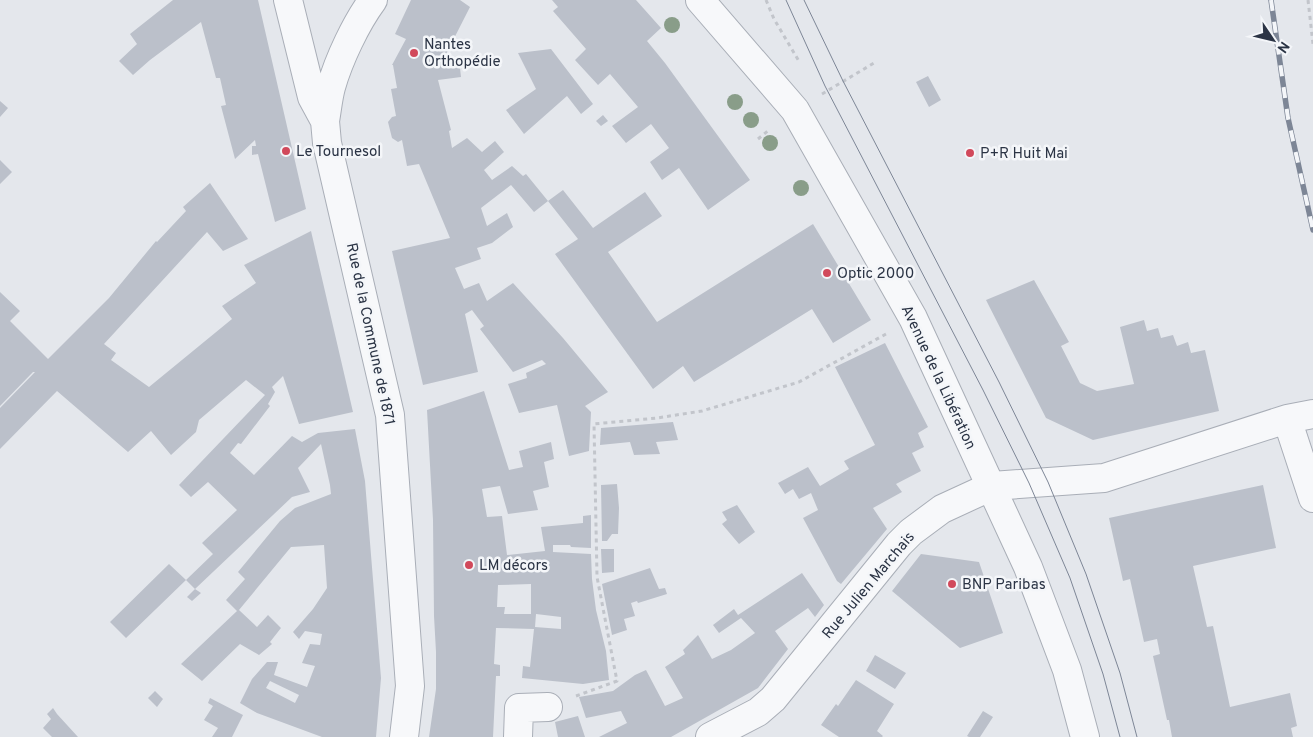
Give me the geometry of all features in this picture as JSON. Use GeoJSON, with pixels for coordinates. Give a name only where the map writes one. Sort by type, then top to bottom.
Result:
{"type":"FeatureCollection","features":[{"type":"Feature","properties":{"kind":"street","name":"Rue de la Commune de 1871"},"geometry":{"type":"LineString","coordinates":[[288,0],[312,97],[326,121],[327,143],[390,415],[410,686],[404,737]]}},
{"type":"Feature","properties":{"kind":"street"},"geometry":{"type":"LineString","coordinates":[[326,121],[331,88],[340,64],[365,11],[374,0]]}},
{"type":"Feature","properties":{"kind":"street","name":"Avenue de la Libération"},"geometry":{"type":"LineString","coordinates":[[700,0],[795,110],[913,318],[1028,567],[1067,670],[1085,737]]}},
{"type":"Feature","properties":{"kind":"street"},"geometry":{"type":"LineString","coordinates":[[1300,417],[1313,498]]}},
{"type":"Feature","properties":{"kind":"street","name":"Rue Julien Marchais"},"geometry":{"type":"LineString","coordinates":[[710,737],[758,712],[773,699],[899,544],[911,532],[942,509],[992,486],[1104,478],[1300,417]]}},
{"type":"Feature","properties":{"kind":"street"},"geometry":{"type":"LineString","coordinates":[[518,737],[519,708],[548,707]]}},
{"type":"Feature","properties":{"kind":"path"},"geometry":{"type":"LineString","coordinates":[[766,0],[774,19],[804,70]]}},
{"type":"Feature","properties":{"kind":"path"},"geometry":{"type":"LineString","coordinates":[[1308,0],[1313,44]]}},
{"type":"Feature","properties":{"kind":"path"},"geometry":{"type":"LineString","coordinates":[[548,707],[617,681],[597,578],[594,424],[656,418],[702,410],[799,382],[913,318]]}},
{"type":"Feature","properties":{"kind":"building"},"geometry":{"type":"Polygon","coordinates":[[[173,0],[258,0],[306,209],[275,222],[258,154],[252,155],[252,146],[256,146],[255,140],[235,159],[221,106],[226,105],[220,78],[216,78],[201,22],[133,75],[119,61],[137,44],[130,34],[173,0]]]}},
{"type":"Feature","properties":{"kind":"building"},"geometry":{"type":"Polygon","coordinates":[[[411,0],[460,0],[470,7],[443,60],[459,59],[461,77],[438,80],[451,130],[449,131],[452,148],[467,138],[482,152],[495,141],[504,152],[484,170],[492,180],[512,166],[523,176],[526,174],[548,201],[534,212],[511,185],[481,208],[487,226],[507,213],[513,227],[492,243],[477,248],[481,259],[455,268],[464,289],[479,283],[487,301],[513,283],[563,338],[608,392],[585,406],[591,412],[589,451],[569,456],[557,405],[519,413],[508,384],[527,378],[526,373],[546,364],[542,360],[513,372],[480,329],[484,326],[472,310],[465,314],[478,372],[423,385],[392,251],[450,238],[419,164],[407,166],[402,140],[398,142],[392,138],[388,122],[392,117],[396,116],[391,89],[397,88],[392,65],[406,39],[395,34],[411,0]]]}},
{"type":"Feature","properties":{"kind":"building"},"geometry":{"type":"Polygon","coordinates":[[[552,0],[636,0],[661,28],[647,41],[750,180],[708,210],[679,168],[662,180],[650,162],[669,148],[651,124],[626,143],[612,126],[638,107],[610,74],[598,85],[575,60],[586,49],[553,11],[558,7],[552,0]]]}},
{"type":"Feature","properties":{"kind":"building"},"geometry":{"type":"Polygon","coordinates":[[[551,49],[593,104],[581,114],[567,96],[524,134],[506,110],[536,89],[518,53],[551,49]]]}},
{"type":"Feature","properties":{"kind":"building"},"geometry":{"type":"Polygon","coordinates":[[[928,76],[941,100],[929,107],[916,82],[928,76]]]}},
{"type":"Feature","properties":{"kind":"building"},"geometry":{"type":"Polygon","coordinates":[[[0,101],[8,108],[0,117],[0,101]]]}},
{"type":"Feature","properties":{"kind":"building"},"geometry":{"type":"Polygon","coordinates":[[[603,115],[608,121],[601,126],[596,121],[603,115]]]}},
{"type":"Feature","properties":{"kind":"building"},"geometry":{"type":"Polygon","coordinates":[[[0,160],[12,172],[0,184],[0,160]]]}},
{"type":"Feature","properties":{"kind":"building"},"geometry":{"type":"Polygon","coordinates":[[[210,183],[248,239],[223,251],[207,232],[104,344],[116,353],[111,360],[149,387],[232,319],[222,306],[256,283],[244,265],[311,231],[353,412],[299,424],[283,376],[272,387],[275,392],[268,404],[270,406],[241,444],[238,443],[230,453],[254,475],[292,436],[302,442],[318,433],[355,429],[365,481],[381,678],[376,737],[322,737],[257,713],[240,703],[252,679],[267,662],[278,662],[274,675],[307,687],[315,666],[302,663],[310,644],[320,645],[322,634],[305,631],[299,639],[293,632],[313,609],[327,588],[324,545],[291,547],[239,610],[257,627],[268,615],[281,628],[270,642],[272,644],[259,655],[240,644],[202,681],[181,664],[237,611],[226,600],[245,579],[238,572],[280,521],[295,508],[331,494],[321,444],[298,468],[310,492],[292,497],[195,589],[186,580],[213,554],[202,543],[237,510],[208,482],[191,497],[179,485],[265,395],[246,380],[199,420],[196,432],[171,455],[151,431],[128,452],[57,391],[0,449],[0,408],[35,372],[0,406],[0,292],[20,311],[10,321],[48,359],[109,298],[156,241],[186,211],[183,207],[210,183]],[[270,681],[266,688],[295,703],[299,695],[270,681]]]}},
{"type":"Feature","properties":{"kind":"building"},"geometry":{"type":"Polygon","coordinates":[[[563,190],[593,228],[645,192],[662,216],[608,252],[657,322],[813,224],[871,320],[833,343],[812,309],[694,382],[683,366],[653,389],[555,254],[578,239],[548,201],[563,190]]]}},
{"type":"Feature","properties":{"kind":"building"},"geometry":{"type":"Polygon","coordinates":[[[1034,280],[1069,342],[1061,346],[1080,383],[1097,391],[1134,384],[1120,327],[1144,320],[1147,331],[1158,328],[1161,338],[1173,335],[1177,346],[1188,342],[1191,353],[1205,350],[1219,411],[1093,440],[1046,418],[986,300],[1034,280]]]}},
{"type":"Feature","properties":{"kind":"building"},"geometry":{"type":"Polygon","coordinates":[[[885,343],[928,427],[918,433],[924,447],[912,453],[921,471],[896,484],[902,492],[873,508],[887,529],[841,584],[837,581],[803,518],[818,510],[811,493],[799,499],[793,489],[785,494],[778,483],[808,467],[820,486],[849,469],[844,461],[875,445],[835,367],[885,343]]]}},
{"type":"Feature","properties":{"kind":"building"},"geometry":{"type":"Polygon","coordinates":[[[484,391],[509,470],[523,467],[519,451],[551,442],[554,459],[544,462],[549,487],[533,491],[538,510],[508,514],[500,486],[482,489],[487,517],[502,516],[507,555],[545,551],[541,527],[583,523],[583,516],[591,515],[591,548],[553,545],[553,552],[591,554],[596,610],[606,651],[609,680],[583,684],[522,678],[523,666],[530,667],[534,629],[496,628],[494,664],[500,665],[500,676],[496,676],[493,737],[429,737],[436,689],[436,652],[433,520],[427,410],[484,391]],[[531,584],[498,585],[497,607],[505,607],[504,614],[531,614],[531,584]],[[536,614],[535,627],[561,629],[561,617],[536,614]]]}},
{"type":"Feature","properties":{"kind":"building"},"geometry":{"type":"Polygon","coordinates":[[[673,422],[678,440],[656,442],[660,454],[634,455],[630,442],[600,445],[601,428],[673,422]]]}},
{"type":"Feature","properties":{"kind":"building"},"geometry":{"type":"Polygon","coordinates":[[[617,484],[619,508],[618,534],[612,534],[607,541],[602,541],[601,485],[617,484]]]}},
{"type":"Feature","properties":{"kind":"building"},"geometry":{"type":"Polygon","coordinates":[[[1263,485],[1276,548],[1193,566],[1207,627],[1213,626],[1230,707],[1290,693],[1297,726],[1291,728],[1293,737],[1172,737],[1153,656],[1160,654],[1157,639],[1144,642],[1130,579],[1123,581],[1109,518],[1263,485]]]}},
{"type":"Feature","properties":{"kind":"building"},"geometry":{"type":"Polygon","coordinates":[[[737,505],[755,532],[739,544],[722,524],[727,520],[722,512],[737,505]]]}},
{"type":"Feature","properties":{"kind":"building"},"geometry":{"type":"Polygon","coordinates":[[[601,549],[614,549],[614,572],[602,573],[601,549]]]}},
{"type":"Feature","properties":{"kind":"building"},"geometry":{"type":"Polygon","coordinates":[[[921,554],[979,562],[1003,633],[960,648],[892,591],[921,554]]]}},
{"type":"Feature","properties":{"kind":"building"},"geometry":{"type":"Polygon","coordinates":[[[169,564],[186,580],[126,638],[110,622],[169,564]]]}},
{"type":"Feature","properties":{"kind":"building"},"geometry":{"type":"Polygon","coordinates":[[[650,568],[659,589],[665,588],[667,594],[638,603],[637,601],[631,603],[635,616],[624,619],[627,630],[612,635],[602,584],[650,568]]]}},
{"type":"Feature","properties":{"kind":"building"},"geometry":{"type":"Polygon","coordinates":[[[802,573],[824,605],[815,617],[808,608],[775,631],[788,649],[758,688],[671,737],[599,737],[627,723],[621,711],[586,718],[579,697],[613,691],[635,675],[646,670],[665,706],[683,698],[665,667],[685,654],[683,650],[698,635],[712,659],[731,650],[755,633],[741,618],[719,633],[713,625],[734,609],[738,615],[802,573]]]}},
{"type":"Feature","properties":{"kind":"building"},"geometry":{"type":"Polygon","coordinates":[[[195,589],[201,593],[192,601],[187,597],[195,589]]]}},
{"type":"Feature","properties":{"kind":"building"},"geometry":{"type":"Polygon","coordinates":[[[875,655],[906,673],[895,689],[866,671],[875,655]]]}},
{"type":"Feature","properties":{"kind":"building"},"geometry":{"type":"Polygon","coordinates":[[[856,680],[894,704],[877,731],[882,737],[839,737],[821,725],[836,704],[838,706],[856,680]]]}},
{"type":"Feature","properties":{"kind":"building"},"geometry":{"type":"Polygon","coordinates":[[[155,691],[163,699],[157,707],[148,698],[155,691]]]}},
{"type":"Feature","properties":{"kind":"building"},"geometry":{"type":"Polygon","coordinates":[[[210,698],[243,715],[232,737],[212,737],[218,728],[204,720],[213,706],[208,703],[210,698]]]}},
{"type":"Feature","properties":{"kind":"building"},"geometry":{"type":"Polygon","coordinates":[[[53,708],[78,737],[52,737],[43,728],[51,719],[47,714],[53,708]]]}},
{"type":"Feature","properties":{"kind":"building"},"geometry":{"type":"Polygon","coordinates":[[[983,711],[993,717],[980,737],[967,736],[983,711]]]}},
{"type":"Feature","properties":{"kind":"building"},"geometry":{"type":"Polygon","coordinates":[[[578,716],[585,737],[558,737],[555,722],[578,716]]]}},
{"type":"Feature","properties":{"kind":"tram line"},"geometry":{"type":"LineString","coordinates":[[786,0],[825,86],[983,390],[1029,483],[1070,578],[1103,674],[1120,737]]}},
{"type":"Feature","properties":{"kind":"tram line"},"geometry":{"type":"LineString","coordinates":[[804,0],[843,81],[999,382],[1048,482],[1086,574],[1120,673],[1137,737]]}},
{"type":"Feature","properties":{"kind":"railway"},"geometry":{"type":"LineString","coordinates":[[1271,0],[1288,118],[1313,230]]}},
{"type":"Feature","properties":{"kind":"place","name":"Nantes Orthopédie"},"geometry":{"type":"Point","coordinates":[414,53]}},
{"type":"Feature","properties":{"kind":"place","name":"Le Tournesol"},"geometry":{"type":"Point","coordinates":[286,151]}},
{"type":"Feature","properties":{"kind":"place","name":"P+R Huit Mai"},"geometry":{"type":"Point","coordinates":[970,153]}},
{"type":"Feature","properties":{"kind":"place","name":"Optic 2000"},"geometry":{"type":"Point","coordinates":[827,273]}},
{"type":"Feature","properties":{"kind":"place","name":"LM décors"},"geometry":{"type":"Point","coordinates":[469,565]}},
{"type":"Feature","properties":{"kind":"place","name":"BNP Paribas"},"geometry":{"type":"Point","coordinates":[952,584]}}]}
